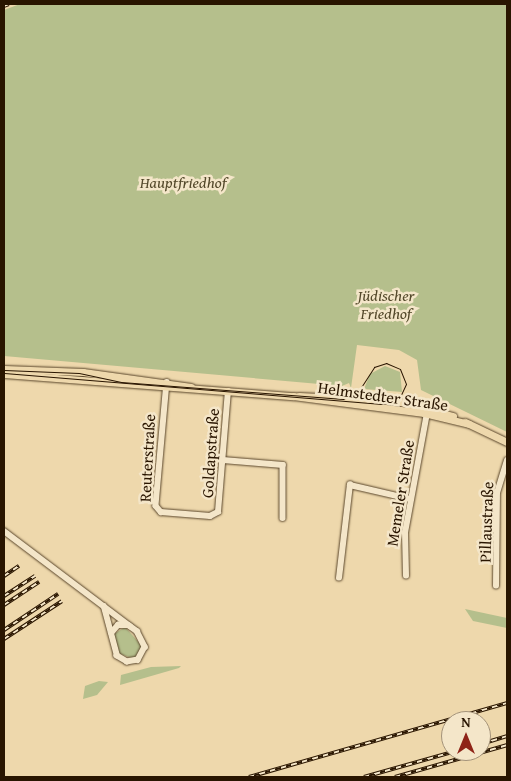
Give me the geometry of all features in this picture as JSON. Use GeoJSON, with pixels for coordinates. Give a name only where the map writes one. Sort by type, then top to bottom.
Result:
{"type":"FeatureCollection","features":[{"type":"Feature","properties":{"kind":"main road","name":"Helmstedter Straße"},"geometry":{"type":"LineString","coordinates":[[4,369],[102,374],[167,380],[202,389]]}},
{"type":"Feature","properties":{"kind":"main road"},"geometry":{"type":"LineString","coordinates":[[101,384],[102,374]]}},
{"type":"Feature","properties":{"kind":"main road","name":"Helmstedter Straße"},"geometry":{"type":"LineString","coordinates":[[7,375],[166,390],[202,389],[413,403],[453,416],[507,442]]}},
{"type":"Feature","properties":{"kind":"main road","name":"Helmstedter Straße"},"geometry":{"type":"LineString","coordinates":[[293,396],[426,413],[469,424]]}},
{"type":"Feature","properties":{"kind":"main road"},"geometry":{"type":"LineString","coordinates":[[413,403],[426,413],[453,416]]}},
{"type":"Feature","properties":{"kind":"street","name":"Reuterstraße"},"geometry":{"type":"LineString","coordinates":[[167,380],[156,506],[161,512],[184,514]]}},
{"type":"Feature","properties":{"kind":"street","name":"Goldapstraße"},"geometry":{"type":"LineString","coordinates":[[184,514],[210,516],[218,512],[228,391]]}},
{"type":"Feature","properties":{"kind":"street","name":"Memeler Straße"},"geometry":{"type":"LineString","coordinates":[[406,576],[404,539],[426,413]]}},
{"type":"Feature","properties":{"kind":"street"},"geometry":{"type":"LineString","coordinates":[[222,460],[283,465],[283,518]]}},
{"type":"Feature","properties":{"kind":"street","name":"Pillaustraße"},"geometry":{"type":"LineString","coordinates":[[496,586],[497,493],[507,461]]}},
{"type":"Feature","properties":{"kind":"street"},"geometry":{"type":"LineString","coordinates":[[339,578],[350,485],[410,499]]}},
{"type":"Feature","properties":{"kind":"street"},"geometry":{"type":"LineString","coordinates":[[4,531],[130,626],[144,644],[137,661],[119,658],[111,637],[104,607]]}},
{"type":"Feature","properties":{"kind":"street"},"geometry":{"type":"LineString","coordinates":[[111,637],[117,626],[130,626]]}},
{"type":"Feature","properties":{"kind":"green space","name":"Hauptfriedhof"},"geometry":{"type":"Polygon","coordinates":[[[20,4],[507,4],[507,432],[421,390],[417,360],[399,350],[357,345],[351,388],[349,383],[342,386],[4,356],[4,10],[20,4]]]}},
{"type":"Feature","properties":{"kind":"green space"},"geometry":{"type":"Polygon","coordinates":[[[385,366],[400,372],[402,392],[364,389],[370,374],[385,366]]]}},
{"type":"Feature","properties":{"kind":"green space"},"geometry":{"type":"Polygon","coordinates":[[[465,609],[507,618],[507,628],[473,621],[465,609]]]}},
{"type":"Feature","properties":{"kind":"green space"},"geometry":{"type":"Polygon","coordinates":[[[125,627],[142,646],[134,659],[118,653],[114,634],[125,627]]]}},
{"type":"Feature","properties":{"kind":"green space"},"geometry":{"type":"Polygon","coordinates":[[[181,666],[120,685],[121,675],[151,667],[181,666]]]}},
{"type":"Feature","properties":{"kind":"green space"},"geometry":{"type":"Polygon","coordinates":[[[99,681],[108,682],[97,695],[83,699],[85,686],[99,681]]]}},
{"type":"Feature","properties":{"kind":"tram line"},"geometry":{"type":"LineString","coordinates":[[4,370],[79,373],[121,382],[343,399],[358,392],[374,367],[386,363],[400,369],[406,384],[399,399],[382,404],[4,373]]}},
{"type":"Feature","properties":{"kind":"railway"},"geometry":{"type":"LineString","coordinates":[[4,6],[9,4]]}},
{"type":"Feature","properties":{"kind":"railway"},"geometry":{"type":"LineString","coordinates":[[4,576],[19,566]]}},
{"type":"Feature","properties":{"kind":"railway"},"geometry":{"type":"LineString","coordinates":[[4,596],[35,576]]}},
{"type":"Feature","properties":{"kind":"railway"},"geometry":{"type":"LineString","coordinates":[[4,605],[39,582]]}},
{"type":"Feature","properties":{"kind":"railway"},"geometry":{"type":"LineString","coordinates":[[4,630],[58,594]]}},
{"type":"Feature","properties":{"kind":"railway"},"geometry":{"type":"LineString","coordinates":[[4,639],[62,601]]}},
{"type":"Feature","properties":{"kind":"railway"},"geometry":{"type":"LineString","coordinates":[[249,777],[507,703]]}},
{"type":"Feature","properties":{"kind":"railway"},"geometry":{"type":"LineString","coordinates":[[491,741],[507,736]]}},
{"type":"Feature","properties":{"kind":"railway"},"geometry":{"type":"LineString","coordinates":[[395,777],[507,745]]}},
{"type":"Feature","properties":{"kind":"railway"},"geometry":{"type":"LineString","coordinates":[[364,777],[441,755]]}},
{"type":"Feature","properties":{"kind":"park label","name":"Jüdischer Friedhof"},"geometry":{"type":"Point","coordinates":[386,304]}}]}
